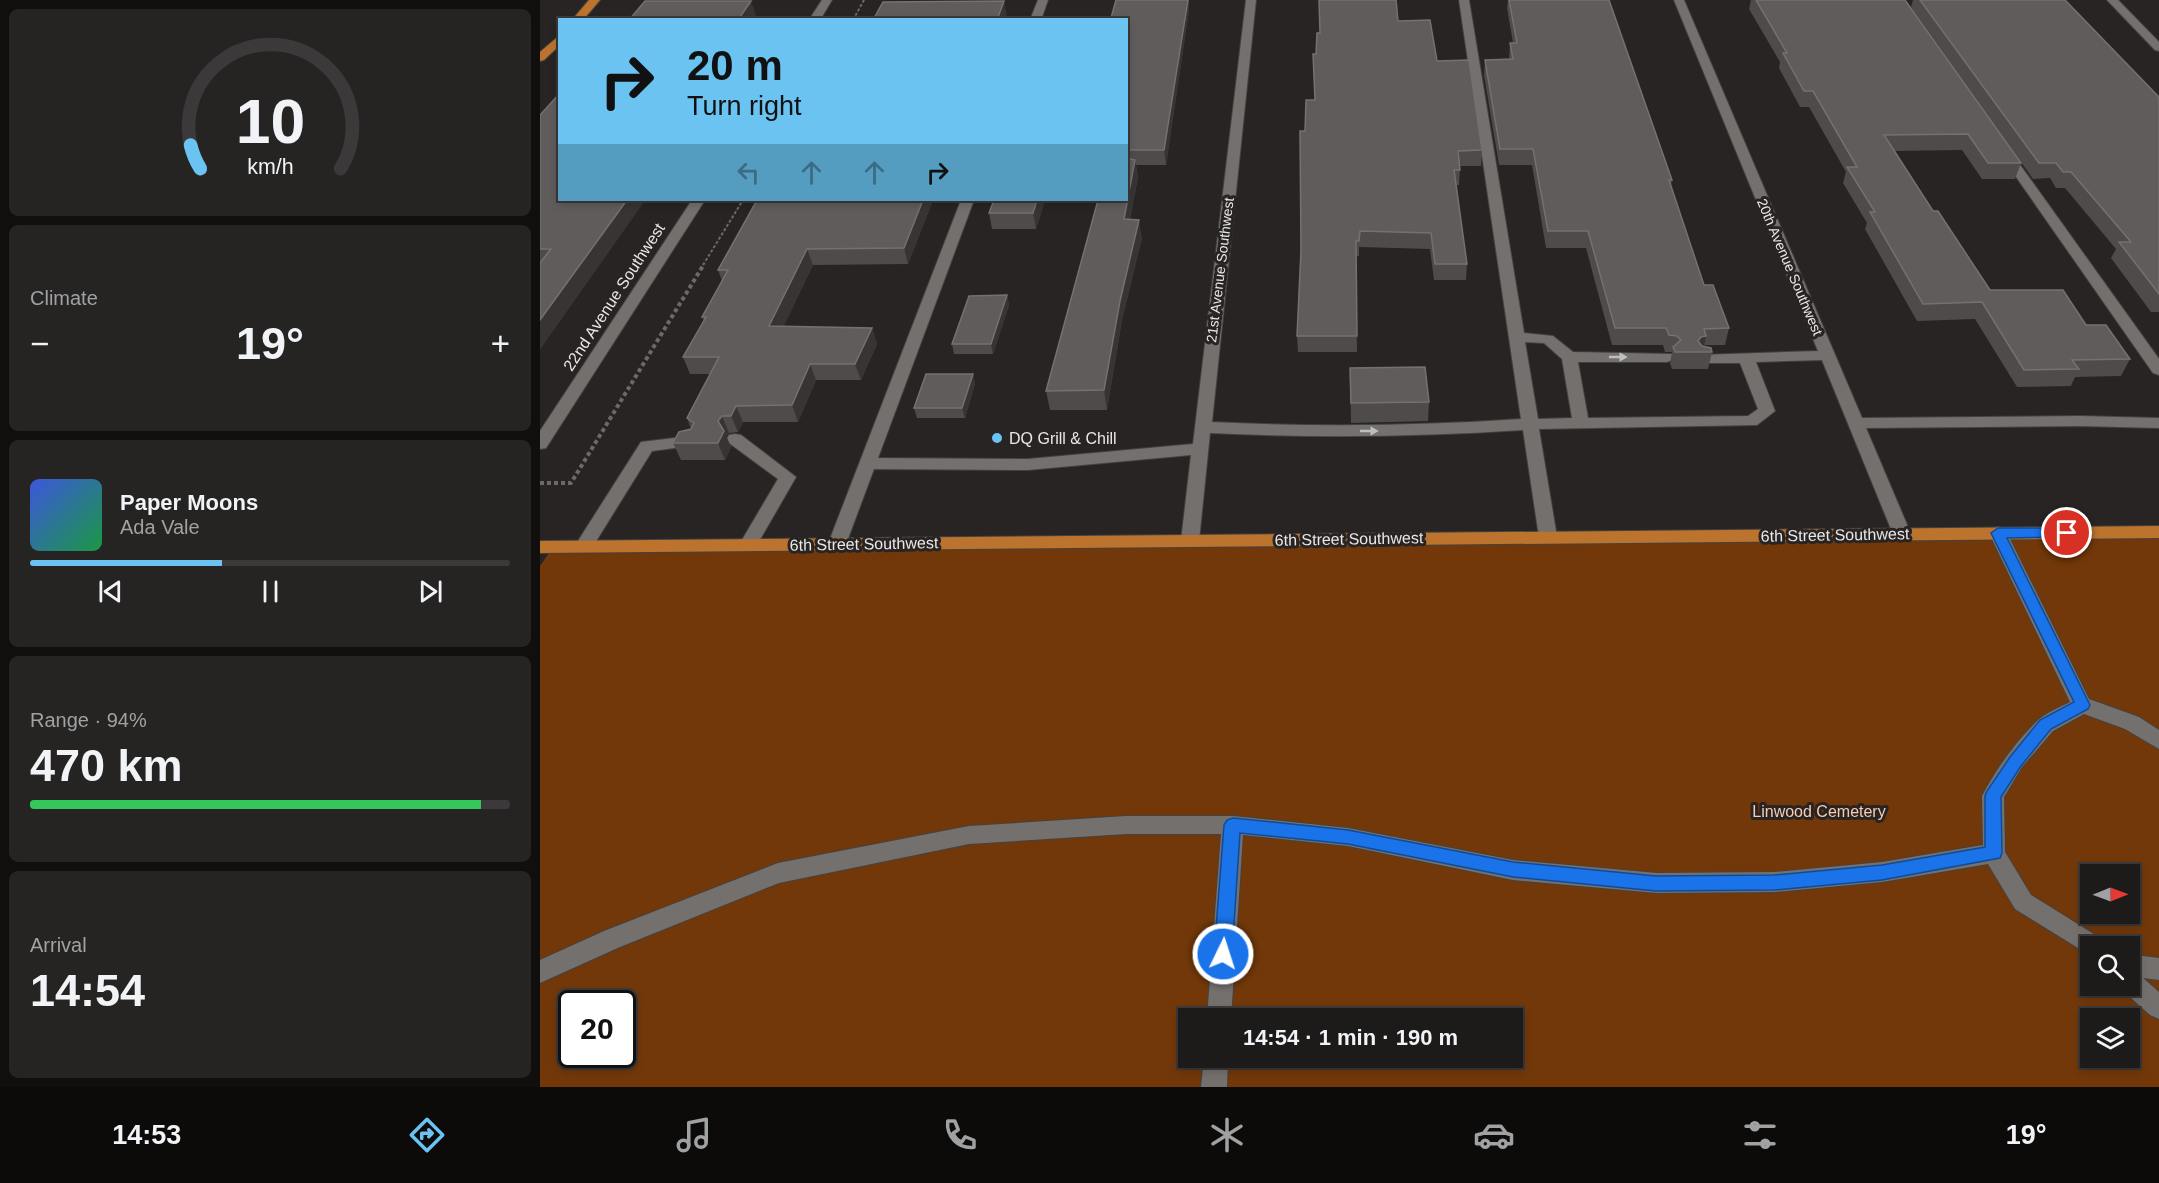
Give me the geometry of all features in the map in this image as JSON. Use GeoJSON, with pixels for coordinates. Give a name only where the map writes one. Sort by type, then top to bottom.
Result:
{"type":"FeatureCollection","features":[{"type":"Feature","properties":{"kind":"main road"},"geometry":{"type":"LineString","coordinates":[[579,18],[595,0]]}},
{"type":"Feature","properties":{"kind":"main road"},"geometry":{"type":"LineString","coordinates":[[540,58],[558,40]]}},
{"type":"Feature","properties":{"kind":"main road","name":"6th Street Southwest"},"geometry":{"type":"LineString","coordinates":[[540,547],[2159,532]]}},
{"type":"Feature","properties":{"kind":"street"},"geometry":{"type":"LineString","coordinates":[[815,18],[827,0]]}},
{"type":"Feature","properties":{"kind":"street"},"geometry":{"type":"LineString","coordinates":[[1036,18],[1043,0]]}},
{"type":"Feature","properties":{"kind":"street","name":"21st Avenue Southwest"},"geometry":{"type":"LineString","coordinates":[[1190,541],[1251,0]]}},
{"type":"Feature","properties":{"kind":"street"},"geometry":{"type":"LineString","coordinates":[[1464,0],[1548,537]]}},
{"type":"Feature","properties":{"kind":"street","name":"20th Avenue Southwest"},"geometry":{"type":"LineString","coordinates":[[1679,0],[1902,534]]}},
{"type":"Feature","properties":{"kind":"street"},"geometry":{"type":"LineString","coordinates":[[2112,0],[2159,48]]}},
{"type":"Feature","properties":{"kind":"street"},"geometry":{"type":"LineString","coordinates":[[1994,136],[2159,370]]}},
{"type":"Feature","properties":{"kind":"street","name":"22nd Avenue Southwest"},"geometry":{"type":"LineString","coordinates":[[540,444],[697,201]]}},
{"type":"Feature","properties":{"kind":"street"},"geometry":{"type":"LineString","coordinates":[[837,544],[967,201]]}},
{"type":"Feature","properties":{"kind":"street"},"geometry":{"type":"LineString","coordinates":[[1516,337],[1548,339],[1569,357],[1581,424]]}},
{"type":"Feature","properties":{"kind":"street"},"geometry":{"type":"LineString","coordinates":[[1704,358],[1827,355]]}},
{"type":"Feature","properties":{"kind":"street"},"geometry":{"type":"LineString","coordinates":[[1569,357],[1667,357]]}},
{"type":"Feature","properties":{"kind":"street"},"geometry":{"type":"LineString","coordinates":[[1203,427],[1310,432],[1429,431],[1531,424],[1751,422],[1767,411],[1746,358]]}},
{"type":"Feature","properties":{"kind":"street"},"geometry":{"type":"LineString","coordinates":[[1856,423],[2080,421],[2159,423]]}},
{"type":"Feature","properties":{"kind":"street"},"geometry":{"type":"LineString","coordinates":[[735,439],[787,477],[748,545]]}},
{"type":"Feature","properties":{"kind":"street"},"geometry":{"type":"LineString","coordinates":[[584,546],[647,446],[691,441]]}},
{"type":"Feature","properties":{"kind":"street"},"geometry":{"type":"LineString","coordinates":[[867,463],[966,465],[1081,461],[1158,451],[1200,449]]}},
{"type":"Feature","properties":{"kind":"street"},"geometry":{"type":"LineString","coordinates":[[1998,533],[2082,705],[2132,723],[2159,741]]}},
{"type":"Feature","properties":{"kind":"street"},"geometry":{"type":"LineString","coordinates":[[2080,940],[2023,902],[1994,853],[1993,796],[2015,761],[2046,725],[2082,705]]}},
{"type":"Feature","properties":{"kind":"street"},"geometry":{"type":"LineString","coordinates":[[540,972],[612,939],[778,873],[969,835],[1126,825],[1233,825],[1348,837],[1513,870],[1656,884],[1785,881],[1882,872],[1994,853]]}},
{"type":"Feature","properties":{"kind":"street"},"geometry":{"type":"LineString","coordinates":[[1220,1008],[1233,825]]}},
{"type":"Feature","properties":{"kind":"street"},"geometry":{"type":"LineString","coordinates":[[2140,967],[2159,969]]}},
{"type":"Feature","properties":{"kind":"street"},"geometry":{"type":"LineString","coordinates":[[2140,990],[2159,1007]]}},
{"type":"Feature","properties":{"kind":"street"},"geometry":{"type":"LineString","coordinates":[[1214,1087],[1215,1068]]}},
{"type":"Feature","properties":{"kind":"path"},"geometry":{"type":"LineString","coordinates":[[853,18],[864,0]]}},
{"type":"Feature","properties":{"kind":"path"},"geometry":{"type":"LineString","coordinates":[[540,483],[571,483],[742,201]]}},
{"type":"Feature","properties":{"kind":"green space","name":"Linwood Cemetery"},"geometry":{"type":"Polygon","coordinates":[[[2159,532],[2159,1087],[540,1087],[540,566],[553,547],[2159,532]]]}},
{"type":"Feature","properties":{"kind":"building"},"geometry":{"type":"Polygon","coordinates":[[[1116,0],[1188,0],[1164,150],[1128,150],[1128,18],[1111,18],[1116,0]]]}},
{"type":"Feature","properties":{"kind":"building"},"geometry":{"type":"Polygon","coordinates":[[[1319,0],[1396,0],[1398,21],[1430,20],[1437,61],[1469,60],[1482,150],[1458,151],[1460,170],[1454,170],[1467,264],[1435,264],[1431,233],[1360,231],[1359,241],[1356,241],[1357,336],[1297,336],[1301,251],[1300,131],[1305,131],[1306,100],[1315,100],[1313,54],[1316,54],[1317,33],[1320,33],[1319,0]]]}},
{"type":"Feature","properties":{"kind":"building"},"geometry":{"type":"Polygon","coordinates":[[[1509,0],[1609,0],[1672,180],[1669,180],[1704,285],[1713,285],[1729,328],[1704,329],[1706,336],[1701,337],[1698,341],[1702,346],[1711,348],[1712,352],[1675,352],[1673,347],[1681,340],[1677,336],[1669,335],[1666,328],[1615,328],[1588,231],[1548,231],[1533,149],[1500,149],[1485,60],[1513,59],[1510,43],[1517,43],[1509,0]]]}},
{"type":"Feature","properties":{"kind":"building"},"geometry":{"type":"Polygon","coordinates":[[[1756,0],[1905,0],[2021,163],[1988,163],[1968,134],[1884,135],[1933,211],[1938,211],[1990,290],[2063,290],[2086,325],[2106,325],[2130,359],[2072,360],[2079,369],[2024,370],[1982,302],[1923,304],[1870,212],[1875,212],[1847,167],[1857,167],[1813,91],[1804,91],[1783,53],[1787,53],[1756,0]]]}},
{"type":"Feature","properties":{"kind":"building"},"geometry":{"type":"Polygon","coordinates":[[[1920,0],[2065,0],[2159,97],[2159,294],[2119,242],[2131,242],[2071,172],[2063,172],[2056,163],[2039,163],[1920,0]]]}},
{"type":"Feature","properties":{"kind":"building"},"geometry":{"type":"Polygon","coordinates":[[[645,1],[751,1],[739,18],[631,18],[645,1]]]}},
{"type":"Feature","properties":{"kind":"building"},"geometry":{"type":"Polygon","coordinates":[[[1004,1],[998,18],[874,18],[883,2],[1004,1]]]}},
{"type":"Feature","properties":{"kind":"building"},"geometry":{"type":"Polygon","coordinates":[[[558,95],[558,201],[626,201],[540,320],[540,263],[551,249],[540,249],[540,115],[558,95]]]}},
{"type":"Feature","properties":{"kind":"building"},"geometry":{"type":"Polygon","coordinates":[[[1128,158],[1135,160],[1128,198],[1128,158]]]}},
{"type":"Feature","properties":{"kind":"building"},"geometry":{"type":"Polygon","coordinates":[[[756,201],[923,201],[904,248],[807,249],[769,326],[872,328],[855,364],[810,364],[792,405],[736,406],[731,416],[722,416],[718,421],[724,431],[718,443],[673,443],[679,432],[691,429],[694,423],[687,418],[719,357],[683,357],[706,317],[702,317],[728,270],[718,270],[756,201]]]}},
{"type":"Feature","properties":{"kind":"building"},"geometry":{"type":"Polygon","coordinates":[[[994,201],[1037,201],[1033,213],[989,213],[994,201]]]}},
{"type":"Feature","properties":{"kind":"building"},"geometry":{"type":"Polygon","coordinates":[[[1098,201],[1127,201],[1124,219],[1139,220],[1120,301],[1104,390],[1046,391],[1098,201]]]}},
{"type":"Feature","properties":{"kind":"building"},"geometry":{"type":"Polygon","coordinates":[[[1007,295],[991,344],[952,344],[969,296],[1007,295]]]}},
{"type":"Feature","properties":{"kind":"building"},"geometry":{"type":"Polygon","coordinates":[[[1425,367],[1429,402],[1351,403],[1350,368],[1425,367]]]}},
{"type":"Feature","properties":{"kind":"building"},"geometry":{"type":"Polygon","coordinates":[[[926,374],[973,374],[962,408],[914,408],[926,374]]]}},
{"type":"Feature","properties":{"kind":"place","name":"DQ Grill & Chill"},"geometry":{"type":"Point","coordinates":[997,438]}},
{"type":"Feature","properties":{"kind":"route"},"geometry":{"type":"LineString","coordinates":[[1223,954],[1233,825],[1348,837],[1513,870],[1656,884],[1774,882],[1882,872],[1994,853],[1993,796],[2015,761],[2046,725],[2082,705],[1998,533],[2067,533]]}}]}
